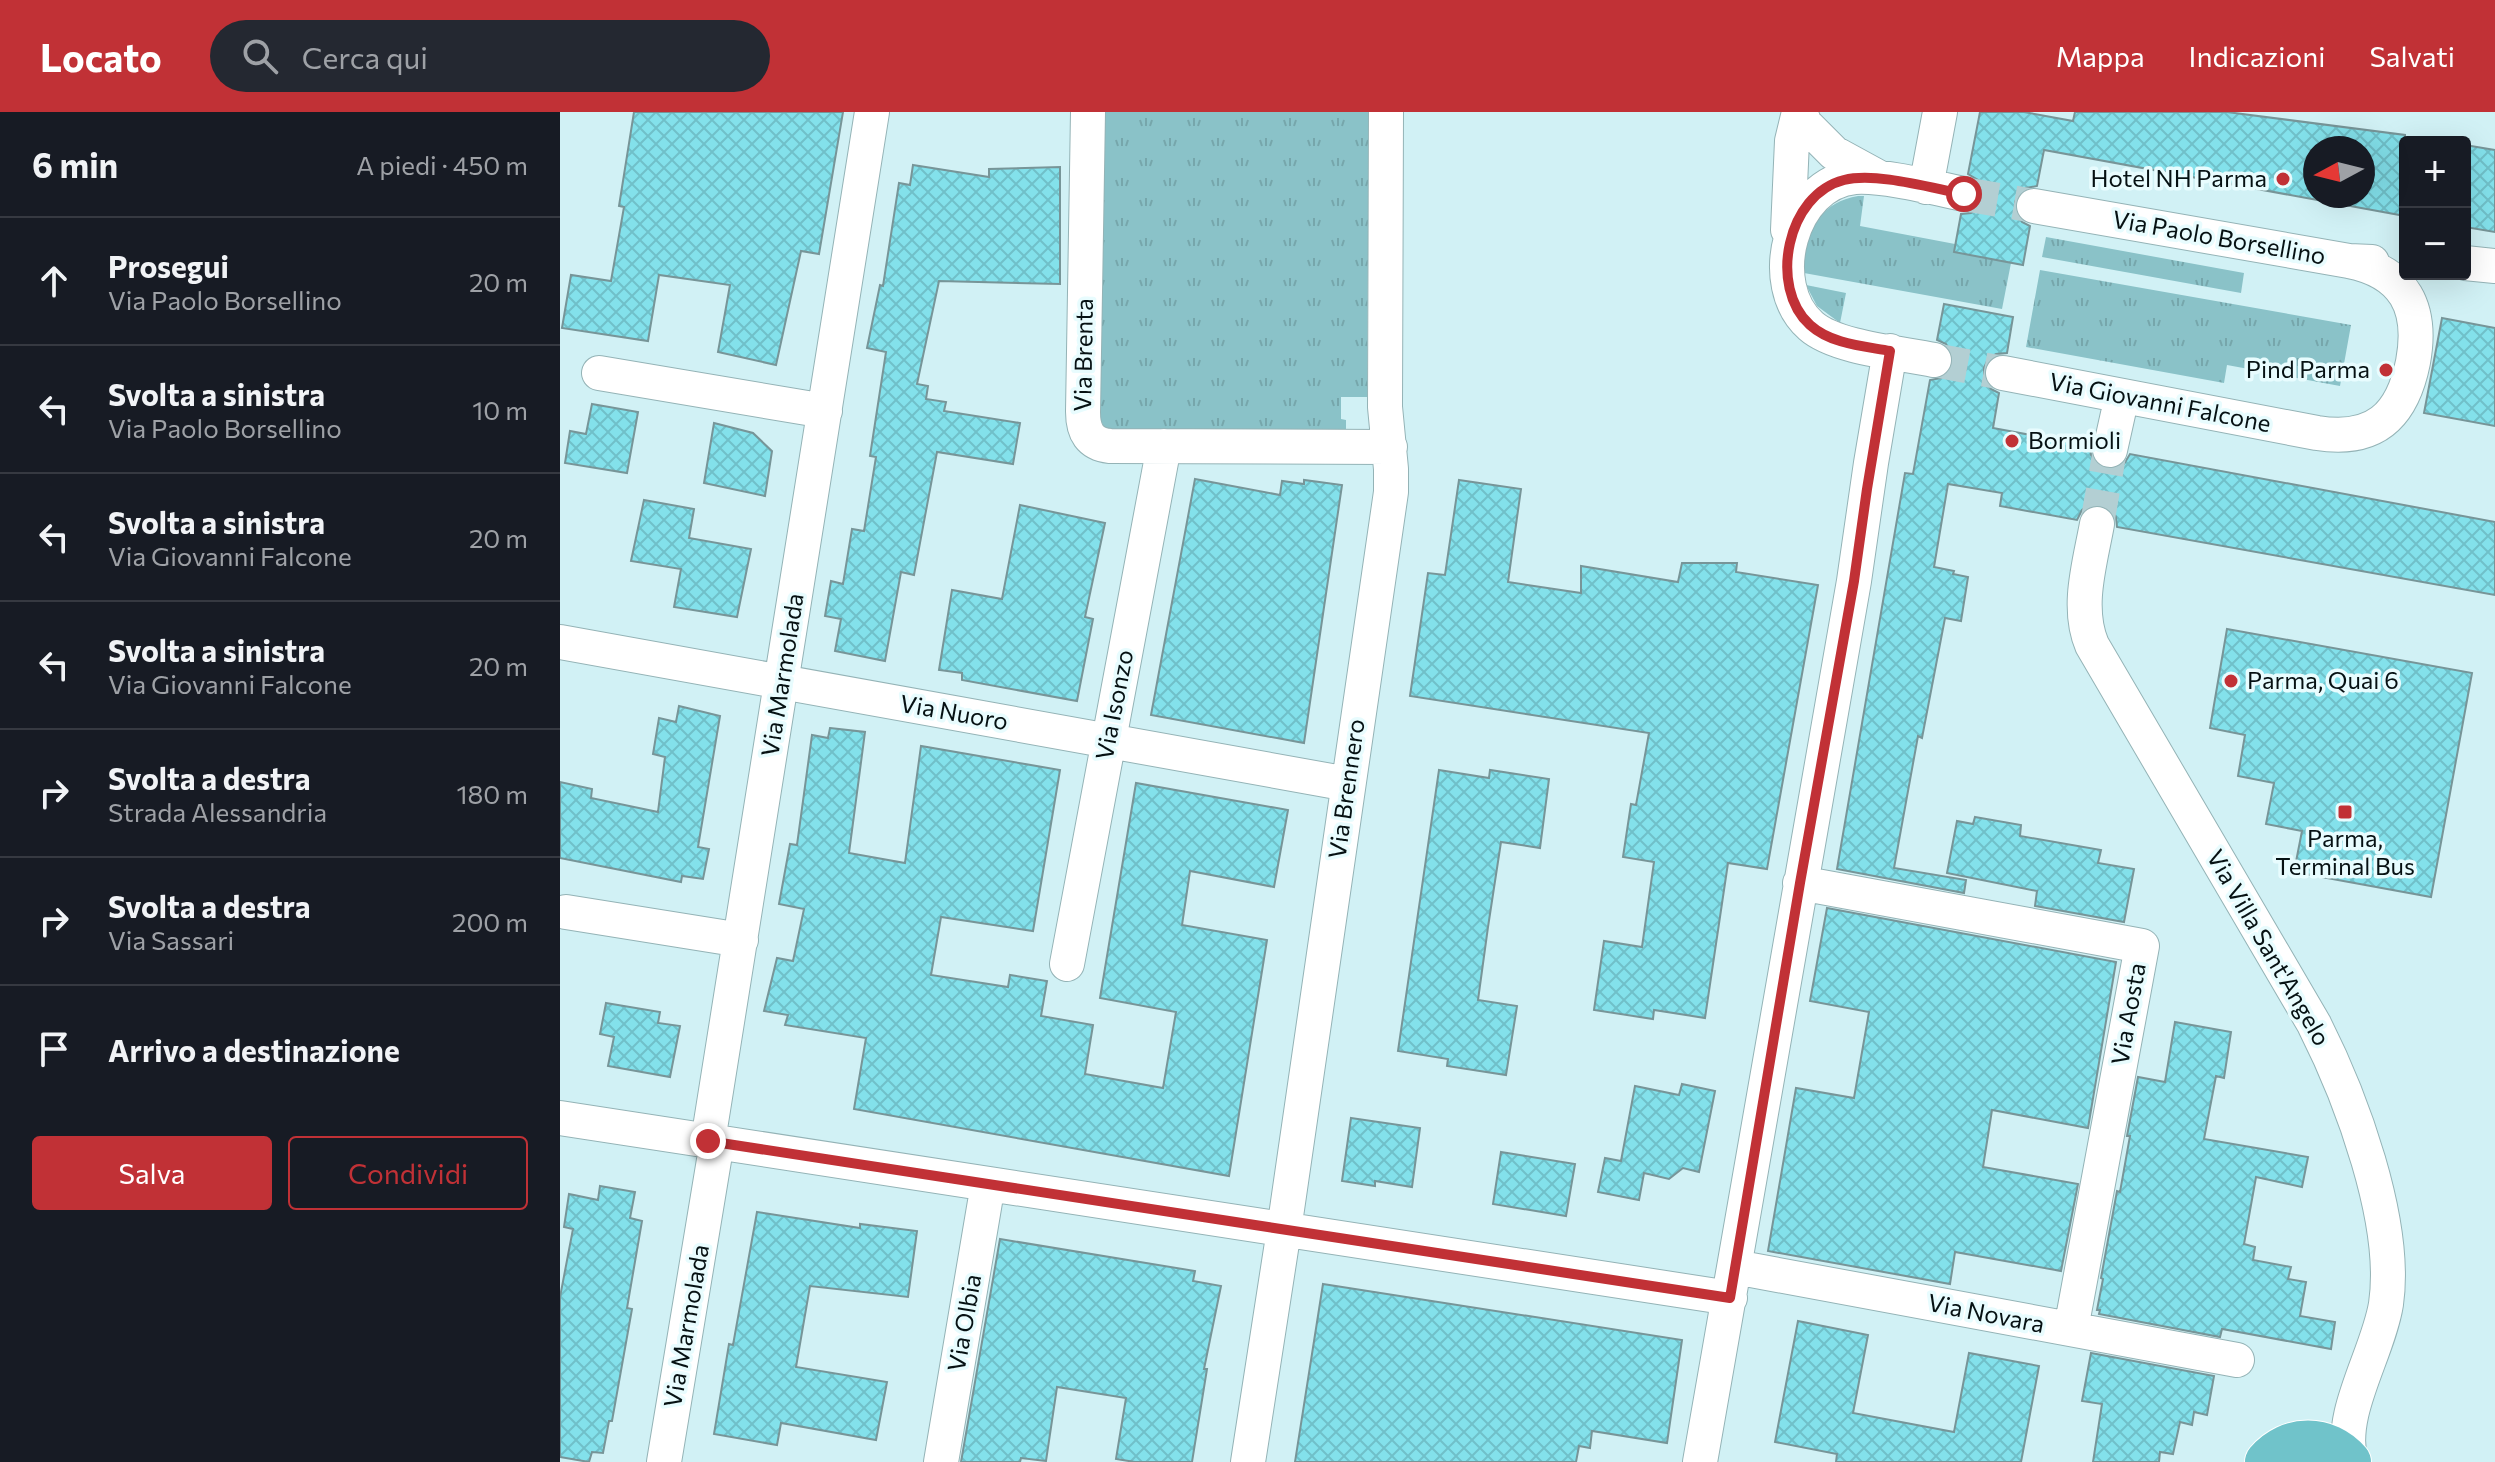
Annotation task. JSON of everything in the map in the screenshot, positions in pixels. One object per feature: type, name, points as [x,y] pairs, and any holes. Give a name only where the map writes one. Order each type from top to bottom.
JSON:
[{"type":"main road","points":[[2274,1455],[2292,1444],[2315,1442],[2337,1450],[2350,1462]]},
{"type":"street","name":"Via Marmolada","points":[[664,1462],[741,940],[872,112]]},
{"type":"street","name":"Via Brenta","points":[[1088,112],[1084,426],[1091,440],[1105,446],[1390,447]]},
{"type":"street","name":"Via Brennero","points":[[1248,1462],[1391,492],[1385,407],[1386,112]]},
{"type":"street","points":[[1800,112],[1805,124],[1834,153],[1874,175],[1890,180]]},
{"type":"street","points":[[1800,112],[1792,141],[1786,223],[1789,290],[1802,317],[1813,328],[1840,342],[1934,360]]},
{"type":"street","points":[[1926,187],[1940,112]]},
{"type":"street","points":[[1789,254],[1797,220],[1804,206],[1827,186],[1855,177],[1890,180],[1964,194]]},
{"type":"street","name":"Via Paolo Borsellino","points":[[2034,206],[2349,261],[2399,261]]},
{"type":"street","name":"Via Giovanni Falcone","points":[[2003,373],[2317,433],[2345,436],[2360,433],[2386,419],[2404,395],[2415,348],[2416,329],[2414,314],[2401,287],[2377,269],[2349,261]]},
{"type":"street","points":[[2471,264],[2495,266]]},
{"type":"street","points":[[1700,1462],[1854,581],[1890,351]]},
{"type":"street","points":[[599,373],[825,411]]},
{"type":"street","points":[[2110,450],[2122,396]]},
{"type":"street","name":"Via Isonzo","points":[[1067,964],[1164,446]]},
{"type":"street","name":"Via Villa Sant'Angelo","points":[[2097,524],[2084,608],[2085,628],[2092,645],[2314,1024],[2341,1081],[2364,1147],[2385,1235],[2387,1286],[2379,1338],[2356,1392],[2349,1439],[2350,1462]]},
{"type":"street","name":"Via Nuoro","points":[[560,642],[1348,784]]},
{"type":"street","name":"Via Aosta","points":[[1800,883],[2142,946],[2071,1329]]},
{"type":"street","points":[[566,912],[741,940]]},
{"type":"street","name":"Via Novara","points":[[560,1118],[1284,1230],[1733,1283],[2071,1329],[2237,1360]]},
{"type":"street","name":"Via Olbia","points":[[941,1462],[988,1184]]},
{"type":"street","name":"Via Villa Sant'Angelo","points":[[2274,1455],[2343,1406],[2356,1392]]},
{"type":"green space","points":[[1101,112],[1369,112],[1367,397],[1341,397],[1341,419],[1346,420],[1346,431],[1105,429],[1096,411]]},
{"type":"green space","points":[[1864,196],[1860,226],[1955,244],[1955,252],[2011,263],[2002,309],[1804,273],[1806,246],[1816,222],[1833,206]]},
{"type":"green space","points":[[2046,237],[2244,273],[2241,293],[2042,257]]},
{"type":"green space","points":[[2040,270],[2351,325],[2340,386],[2227,365],[2224,383],[2026,347]]},
{"type":"green space","points":[[1806,285],[1846,293],[1840,323],[1817,306]]},
{"type":"building","points":[[634,112],[843,112],[819,254],[801,251],[776,365],[718,352],[730,285],[659,275],[648,341],[562,328],[571,275],[611,281],[624,207],[619,206]]},
{"type":"building","points":[[1980,112],[2024,112],[2073,121],[2075,112],[2227,112],[2405,135],[2399,136],[2399,215],[2361,208],[2375,208],[2375,136],[2303,136],[2303,197],[2044,150],[2037,186],[2019,193],[2015,202],[2016,214],[2030,226],[2023,265],[1954,252],[1961,214],[1978,208],[1984,197],[1978,180],[1968,174]]},
{"type":"building","points":[[2471,146],[2495,150],[2495,232],[2471,228]]},
{"type":"building","points":[[913,165],[989,177],[989,169],[1060,167],[1060,284],[939,281],[917,384],[928,386],[926,399],[946,402],[944,411],[1020,423],[1013,464],[937,452],[914,575],[901,572],[885,661],[835,651],[841,619],[825,616],[831,581],[843,584],[852,529],[864,531],[876,457],[870,456],[886,352],[867,348],[880,285],[883,286],[899,183],[910,185]]},
{"type":"building","points":[[1944,304],[2013,317],[2007,353],[1988,359],[1984,368],[1984,380],[1999,393],[1993,428],[2090,446],[2096,464],[2106,470],[2124,464],[2130,454],[2495,522],[2495,595],[2117,527],[2111,509],[2100,504],[2082,510],[2077,520],[2000,506],[2002,493],[1948,484],[1934,567],[1968,577],[1961,621],[1945,618],[1922,738],[1918,736],[1894,868],[1966,880],[1964,893],[1837,869],[1905,473],[1913,474],[1930,380],[1949,373],[1953,364],[1952,353],[1946,344],[1937,340]]},
{"type":"building","points":[[2442,318],[2495,328],[2495,426],[2424,413]]},
{"type":"building","points":[[592,404],[638,412],[627,473],[565,463],[570,431],[586,434]]},
{"type":"building","points":[[714,423],[753,433],[772,451],[765,496],[704,483]]},
{"type":"building","points":[[1195,479],[1280,495],[1282,481],[1304,484],[1304,480],[1342,485],[1304,743],[1151,715]]},
{"type":"building","points":[[1459,480],[1521,489],[1508,582],[1581,593],[1581,566],[1678,582],[1682,563],[1737,563],[1736,572],[1818,585],[1767,869],[1728,863],[1705,1018],[1654,1010],[1653,1019],[1594,1010],[1604,941],[1642,947],[1654,862],[1623,857],[1631,804],[1636,805],[1649,733],[1410,696],[1428,573],[1445,575]]},
{"type":"building","points":[[644,500],[694,509],[689,538],[751,549],[737,617],[674,607],[681,569],[631,561]]},
{"type":"building","points":[[1020,505],[1105,523],[1085,617],[1093,619],[1077,701],[962,680],[962,673],[939,670],[952,590],[1002,599]]},
{"type":"building","points":[[2227,629],[2472,673],[2431,897],[2294,872],[2302,831],[2266,824],[2274,783],[2238,776],[2245,735],[2210,728]]},
{"type":"building","points":[[679,706],[720,716],[698,847],[709,849],[703,879],[682,876],[681,882],[560,858],[560,782],[592,789],[591,798],[658,812],[665,757],[653,754],[659,718],[676,722]]},
{"type":"building","points":[[830,728],[865,732],[849,853],[905,863],[921,746],[1060,770],[1033,931],[941,917],[931,975],[1008,987],[1010,975],[1047,981],[1041,1016],[1093,1025],[1085,1074],[1163,1088],[1176,1012],[1100,998],[1136,783],[1288,810],[1274,887],[1190,871],[1182,925],[1267,940],[1229,1176],[854,1109],[866,1038],[785,1025],[788,1015],[764,1011],[777,958],[793,961],[804,909],[779,904],[790,844],[797,845],[812,735],[828,738]]},
{"type":"building","points":[[1439,770],[1489,778],[1490,770],[1549,779],[1540,848],[1501,842],[1488,927],[1478,1000],[1517,1006],[1506,1075],[1447,1066],[1448,1059],[1398,1051]]},
{"type":"building","points":[[1975,817],[2021,825],[2020,836],[2101,850],[2098,863],[2134,869],[2124,922],[2035,906],[2037,891],[1947,873],[1957,821],[1973,824]]},
{"type":"building","points":[[1827,908],[2116,962],[2088,1128],[1992,1110],[1983,1167],[2078,1184],[2061,1271],[1955,1252],[1950,1284],[1768,1251],[1796,1088],[1854,1098],[1869,1012],[1810,1001]]},
{"type":"building","points":[[606,1003],[660,1012],[658,1023],[680,1026],[670,1077],[608,1066],[614,1037],[600,1034]]},
{"type":"building","points":[[2175,1022],[2231,1032],[2224,1078],[2216,1076],[2204,1139],[2308,1157],[2302,1187],[2256,1177],[2244,1244],[2255,1247],[2253,1260],[2291,1267],[2288,1279],[2306,1282],[2300,1316],[2335,1322],[2331,1349],[2222,1329],[2220,1337],[2099,1314],[2100,1310],[2097,1310],[2138,1077],[2165,1082]]},
{"type":"building","points":[[1682,1084],[1715,1091],[1699,1172],[1683,1168],[1669,1179],[1644,1173],[1639,1200],[1598,1192],[1605,1158],[1621,1161],[1635,1086],[1679,1095]]},
{"type":"building","points":[[1351,1118],[1420,1128],[1412,1187],[1375,1181],[1375,1186],[1342,1181]]},
{"type":"building","points":[[1501,1152],[1575,1164],[1566,1216],[1493,1204]]},
{"type":"building","points":[[600,1186],[635,1192],[630,1218],[642,1221],[627,1308],[632,1309],[612,1421],[609,1421],[603,1453],[592,1452],[589,1462],[560,1457],[560,1297],[573,1229],[564,1227],[569,1194],[598,1200]]},
{"type":"building","points":[[757,1212],[860,1228],[860,1224],[917,1231],[908,1297],[810,1286],[796,1367],[887,1382],[876,1440],[781,1423],[777,1445],[714,1434]]},
{"type":"building","points":[[1000,1239],[1195,1271],[1193,1281],[1221,1286],[1204,1369],[1207,1369],[1192,1462],[1116,1459],[1126,1398],[1057,1387],[1046,1461],[1021,1458],[1020,1462],[961,1462]]},
{"type":"building","points":[[1323,1284],[1682,1340],[1667,1443],[1592,1431],[1590,1448],[1579,1446],[1576,1462],[1295,1462]]},
{"type":"building","points":[[1798,1321],[1868,1335],[1853,1413],[1954,1432],[1969,1353],[2039,1366],[2021,1462],[1836,1462],[1837,1454],[1775,1442]]},
{"type":"building","points":[[2091,1353],[2214,1376],[2207,1415],[2194,1412],[2192,1425],[2180,1422],[2173,1454],[2160,1452],[2159,1462],[2093,1462],[2102,1404],[2082,1401]]},
{"type":"tunnel","points":[[1964,194],[2034,206]]},
{"type":"tunnel","points":[[1934,360],[2003,373]]},
{"type":"tunnel","points":[[2097,524],[2110,450]]},
{"type":"place","name":"Hotel NH Parma","points":[[2283,179]]},
{"type":"place","name":"Pind Parma","points":[[2386,370]]},
{"type":"place","name":"Bormioli","points":[[2012,441]]},
{"type":"place","name":"Parma, Quai 6","points":[[2231,681]]},
{"type":"place","name":"Parma, Terminal Bus","points":[[2345,812]]},
{"type":"route","points":[[708,1141],[1730,1298],[1854,581],[1890,351],[1840,342],[1813,328],[1802,317],[1789,290],[1787,275],[1793,234],[1804,206],[1827,186],[1841,180],[1871,177],[1964,194]]}]
